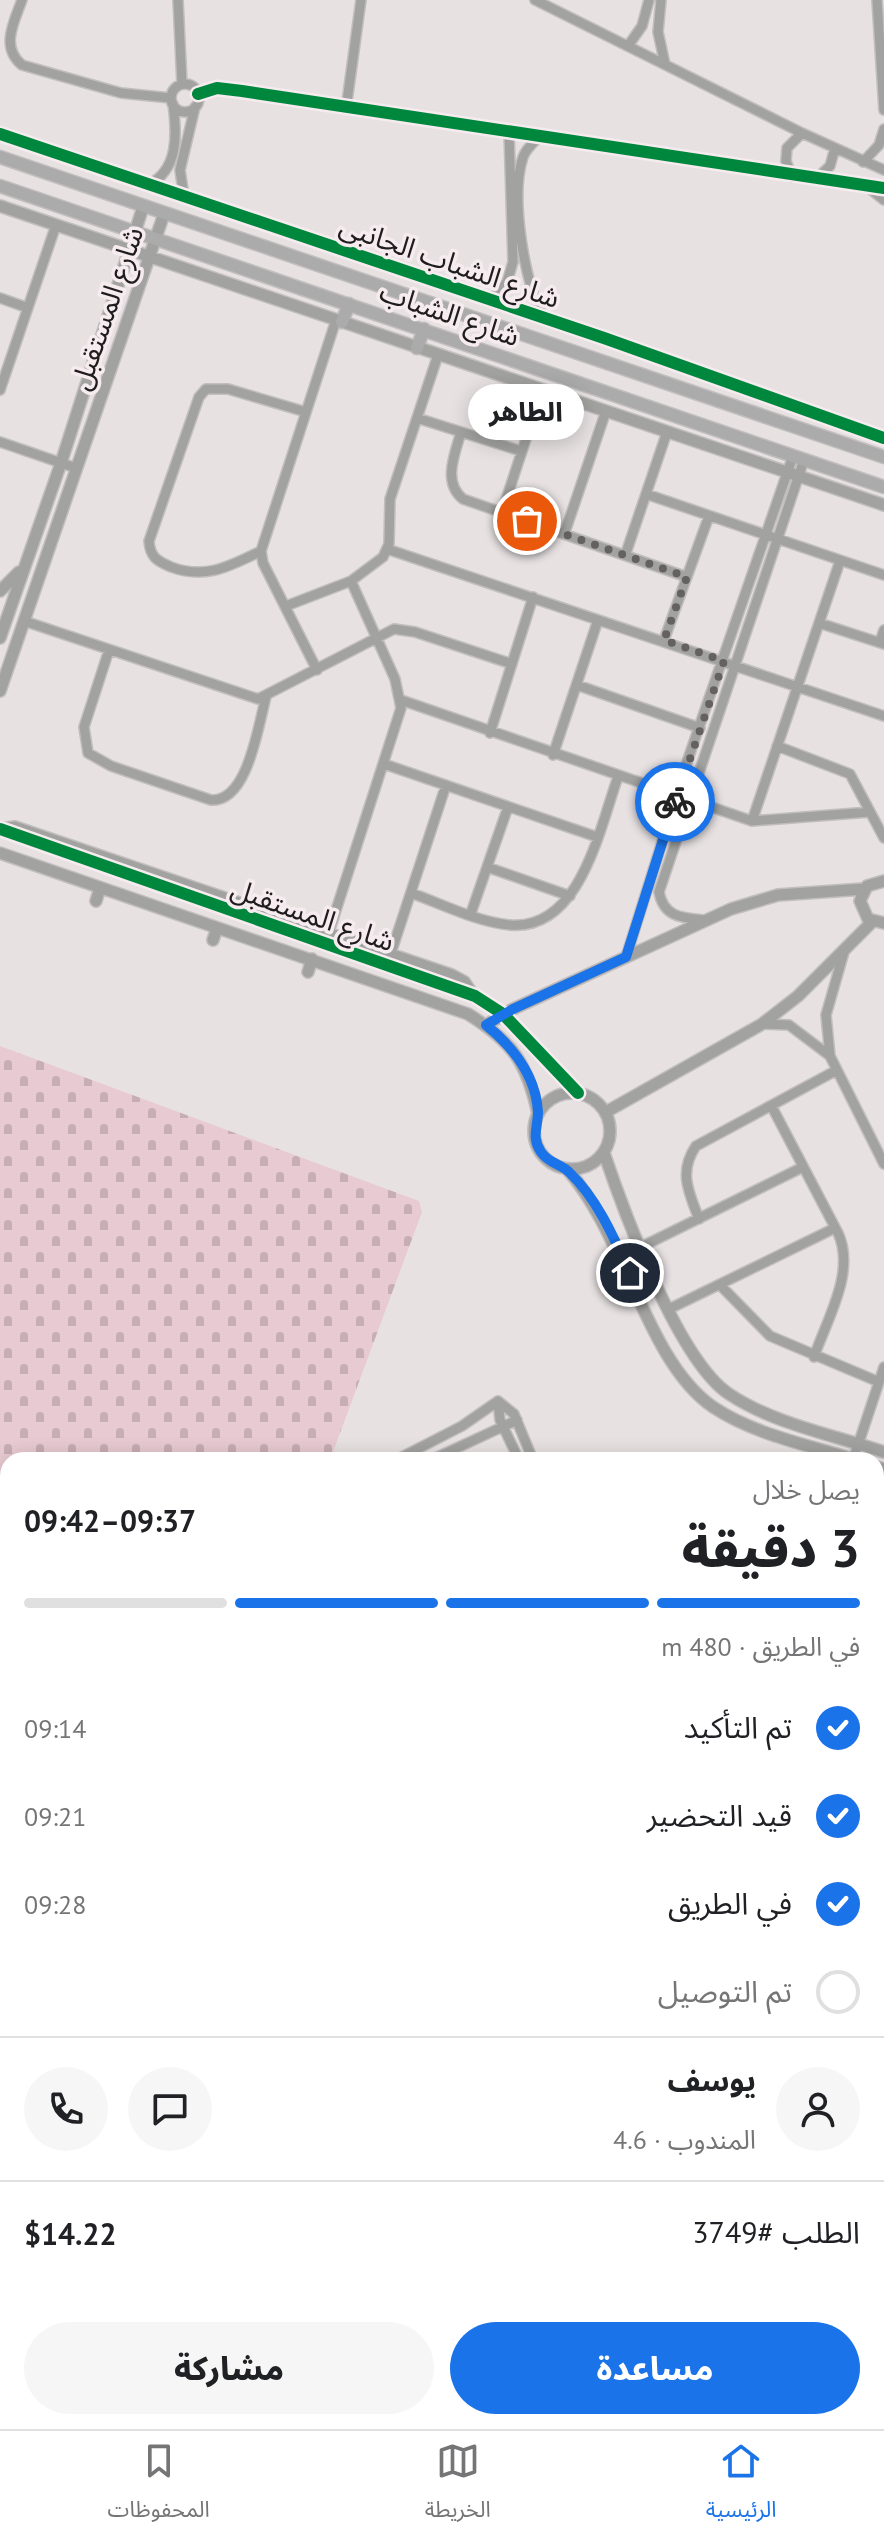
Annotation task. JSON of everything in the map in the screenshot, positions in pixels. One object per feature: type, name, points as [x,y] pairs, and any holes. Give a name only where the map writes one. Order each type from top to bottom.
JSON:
[{"type":"main road","name":"شارع الشباب","points":[[0,157],[884,457]]},
{"type":"main road","name":"شارع الشباب","points":[[0,186],[884,487]]},
{"type":"main road","points":[[339,321],[349,304]]},
{"type":"main road","points":[[417,348],[424,329]]},
{"type":"street","points":[[22,0],[9,43],[15,59],[22,65],[121,93],[172,101],[181,111],[195,107]]},
{"type":"street","points":[[178,0],[182,84]]},
{"type":"street","points":[[346,109],[361,0]]},
{"type":"street","points":[[535,0],[802,133],[884,170]]},
{"type":"street","points":[[628,46],[642,26],[649,0]]},
{"type":"street","points":[[661,0],[658,32],[665,64]]},
{"type":"street","points":[[878,0],[884,110]]},
{"type":"street","points":[[642,26],[647,32],[658,32]]},
{"type":"street","points":[[148,185],[169,165],[175,136],[172,101],[175,89],[182,84],[192,86],[198,94],[180,170],[184,196]]},
{"type":"street","points":[[198,94],[226,89],[792,177],[884,188]]},
{"type":"street","points":[[863,162],[879,145],[884,129]]},
{"type":"street","points":[[490,300],[507,282],[513,262],[509,132]]},
{"type":"street","points":[[792,177],[786,161],[787,148],[802,133]]},
{"type":"street","name":"شارع الشباب الجانبى","points":[[0,134],[544,318],[884,438]]},
{"type":"street","points":[[539,137],[523,158],[520,191],[525,261],[531,292],[544,318]]},
{"type":"street","points":[[815,180],[830,166],[835,148]]},
{"type":"street","points":[[512,156],[517,154],[523,158]]},
{"type":"street","points":[[169,165],[180,170]]},
{"type":"street","points":[[866,187],[884,200]]},
{"type":"street","points":[[0,206],[884,505]]},
{"type":"street","name":"شارع المستقبل","points":[[0,638],[61,463],[143,207]]},
{"type":"street","name":"شارع المستقبل","points":[[0,691],[164,214]]},
{"type":"street","points":[[0,390],[56,225]]},
{"type":"street","points":[[513,262],[522,265],[525,261]]},
{"type":"street","points":[[0,298],[28,308]]},
{"type":"street","points":[[317,670],[263,563],[261,551],[339,321]]},
{"type":"street","points":[[0,352],[12,356]]},
{"type":"street","points":[[286,606],[351,581],[372,568],[387,549],[388,507],[438,355]]},
{"type":"street","points":[[261,551],[230,566],[197,575],[159,562],[151,554],[149,541],[202,392],[211,388],[228,389],[306,412]]},
{"type":"street","points":[[502,512],[542,390]]},
{"type":"street","points":[[565,532],[606,411]]},
{"type":"street","points":[[417,418],[521,451]]},
{"type":"street","points":[[461,432],[452,463],[453,490],[463,499],[626,553],[687,577]]},
{"type":"street","points":[[626,553],[667,432]]},
{"type":"street","points":[[0,442],[76,468]]},
{"type":"street","points":[[705,920],[674,916],[660,897],[689,801],[737,666],[798,458]]},
{"type":"street","points":[[646,494],[884,575]]},
{"type":"street","points":[[664,640],[709,516]]},
{"type":"street","points":[[626,957],[700,728],[772,539]]},
{"type":"street","points":[[387,549],[884,716]]},
{"type":"street","points":[[752,821],[840,561]]},
{"type":"street","points":[[0,591],[22,569]]},
{"type":"street","points":[[329,932],[384,764],[401,700],[351,581]]},
{"type":"street","points":[[490,733],[533,597]]},
{"type":"street","points":[[553,755],[598,620]]},
{"type":"street","points":[[24,621],[244,696],[266,697],[394,629],[512,664]]},
{"type":"street","points":[[819,623],[882,643],[884,630]]},
{"type":"street","points":[[0,638],[16,643]]},
{"type":"street","points":[[109,650],[84,727],[88,753],[111,766],[211,800],[228,797],[238,787],[249,760],[266,697]]},
{"type":"street","points":[[577,685],[700,728]]},
{"type":"street","points":[[401,700],[553,755],[752,821],[870,812]]},
{"type":"street","points":[[777,746],[850,774],[884,838]]},
{"type":"street","points":[[384,764],[597,837]]},
{"type":"street","points":[[411,893],[518,925],[558,909],[570,896],[597,837],[618,777]]},
{"type":"street","points":[[391,953],[446,785]]},
{"type":"street","points":[[471,913],[508,807]]},
{"type":"street","points":[[0,828],[15,826],[452,974],[465,981],[475,996]]},
{"type":"street","name":"شارع المستقبل","points":[[0,828],[475,996],[503,1014],[578,1093]]},
{"type":"street","name":"شارع المستقبل","points":[[0,853],[257,941],[310,966],[459,1010],[486,1025],[504,1040],[527,1072],[538,1114]]},
{"type":"street","points":[[487,867],[570,896]]},
{"type":"street","points":[[486,1025],[503,1014],[705,920],[772,896],[864,889],[884,881]]},
{"type":"street","points":[[96,901],[100,888]]},
{"type":"street","points":[[606,1112],[762,1024],[798,996],[878,922],[860,906],[864,889]]},
{"type":"street","points":[[257,941],[263,922]]},
{"type":"street","points":[[213,940],[217,928]]},
{"type":"street","points":[[844,951],[826,1015],[830,1056],[881,1150],[884,1164]]},
{"type":"street","points":[[762,1024],[789,1025],[830,1056]]},
{"type":"street","points":[[699,1219],[686,1185],[688,1158],[701,1141],[772,1107],[837,1070]]},
{"type":"street","points":[[578,1093],[594,1100],[606,1112],[611,1137],[604,1153],[587,1167],[567,1169],[551,1163],[539,1150],[534,1135],[538,1114],[557,1096],[578,1093]]},
{"type":"street","points":[[772,1107],[843,1246],[845,1263],[814,1357]]},
{"type":"street","points":[[604,1153],[619,1201],[696,1360],[730,1395],[758,1411],[884,1452]]},
{"type":"street","points":[[641,1247],[803,1167]]},
{"type":"street","points":[[567,1169],[603,1217],[669,1356],[699,1395],[751,1426],[830,1452]]},
{"type":"street","points":[[669,1309],[835,1228]]},
{"type":"street","points":[[720,1285],[770,1336],[879,1382]]},
{"type":"street","points":[[856,1452],[884,1367]]},
{"type":"street","points":[[498,1401],[511,1409],[530,1452]]},
{"type":"street","points":[[498,1401],[503,1425],[515,1452]]},
{"type":"street","points":[[412,1452],[462,1426],[498,1401]]},
{"type":"street","points":[[447,1452],[517,1420]]},
{"type":"green space","points":[[0,1046],[419,1201],[422,1212],[333,1452],[0,1452]]},
{"type":"cycle path","points":[[198,94],[217,88],[242,91],[884,188]]},
{"type":"cycle path","points":[[0,134],[604,338],[884,438]]},
{"type":"cycle path","points":[[0,829],[475,996],[503,1014],[578,1093]]},
{"type":"way so far","points":[[527,521],[626,553],[687,577],[664,640],[724,661],[675,802]]},
{"type":"place","name":"الطاهر","points":[[527,521]]},
{"type":"route","points":[[630,1273],[603,1217],[583,1188],[567,1169],[551,1163],[539,1150],[534,1135],[538,1114],[527,1072],[516,1053],[486,1025],[513,1009],[626,957],[675,802]]}]
